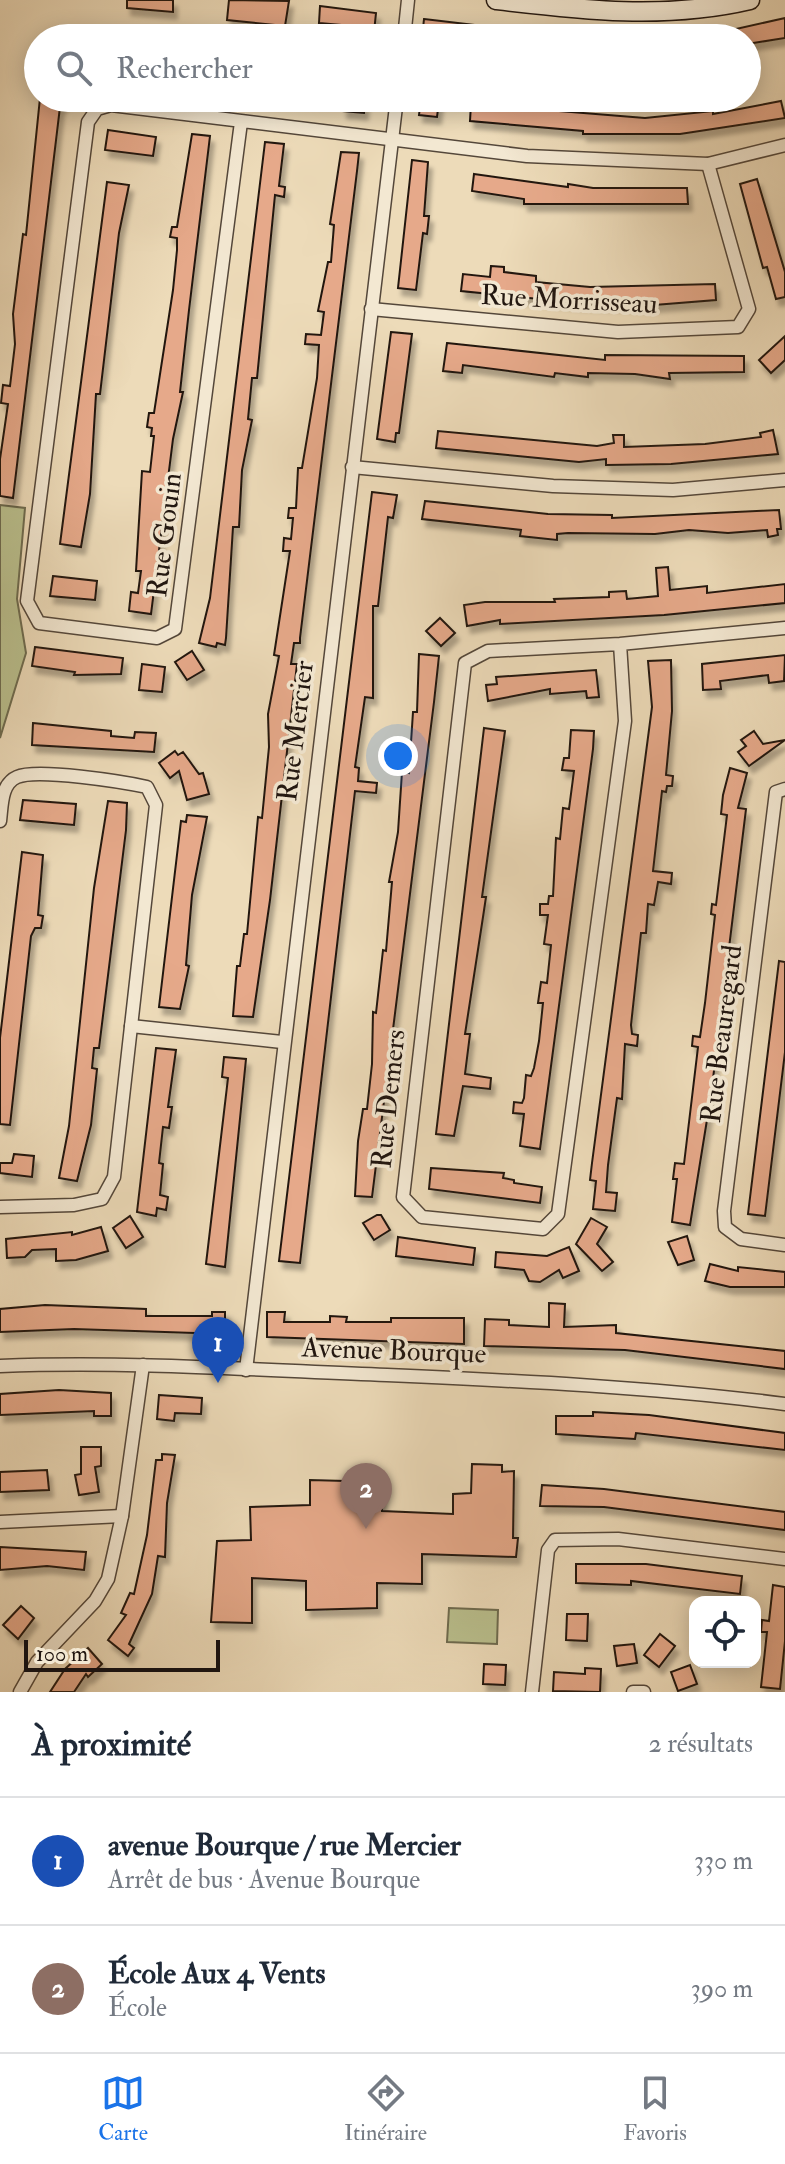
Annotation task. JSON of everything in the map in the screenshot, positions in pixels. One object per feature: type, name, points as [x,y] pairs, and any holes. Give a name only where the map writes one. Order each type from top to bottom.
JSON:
[{"type":"street","points":[[405,24],[408,0]]},
{"type":"street","points":[[496,0],[604,13],[670,12],[750,0]]},
{"type":"street","name":"Rue Gouin","points":[[95,112],[88,122],[27,601],[39,623],[157,638],[175,629],[241,122]]},
{"type":"street","name":"Rue Gouin","points":[[165,112],[527,156],[708,164],[785,145]]},
{"type":"street","name":"Rue Mercier","points":[[246,1370],[282,1042],[395,112]]},
{"type":"street","name":"Rue Morrisseau","points":[[371,309],[618,332],[738,327],[749,309],[708,164]]},
{"type":"street","points":[[352,467],[553,486],[673,490],[785,480]]},
{"type":"street","name":"Rue Demers","points":[[620,644],[625,721],[558,1214],[543,1229],[422,1217],[403,1197],[465,663],[488,651],[620,644],[785,628]]},
{"type":"street","points":[[0,821],[4,789],[16,777],[46,775],[147,787],[156,805],[114,1177],[102,1199],[74,1205],[0,1207]]},
{"type":"street","name":"Rue Beauregard","points":[[785,789],[776,792],[724,1211],[725,1227],[741,1239],[785,1245]]},
{"type":"street","points":[[131,1026],[282,1042]]},
{"type":"street","points":[[20,1692],[37,1662],[95,1601],[108,1579],[122,1516],[143,1365]]},
{"type":"street","name":"Avenue Bourque","points":[[0,1366],[143,1365],[615,1385],[785,1404]]},
{"type":"street","points":[[0,1522],[122,1516]]},
{"type":"street","points":[[532,1692],[548,1550],[555,1540],[618,1539],[785,1559]]},
{"type":"street","points":[[633,1692],[644,1692]]},
{"type":"green space","points":[[0,505],[25,508],[17,599],[26,653],[0,738]]},
{"type":"green space","points":[[449,1608],[498,1610],[497,1644],[447,1642]]},
{"type":"building","points":[[127,0],[173,0],[173,12],[127,8]]},
{"type":"building","points":[[229,0],[289,1],[285,24],[227,20]]},
{"type":"building","points":[[320,6],[376,13],[375,24],[319,23]]},
{"type":"building","points":[[785,18],[785,38],[761,42],[761,24],[758,24]]},
{"type":"building","points":[[424,19],[466,24],[423,24]]},
{"type":"building","points":[[781,101],[785,118],[680,134],[583,134],[583,131],[470,121],[471,112],[570,112],[645,118],[703,112],[761,112],[761,105]]},
{"type":"building","points":[[39,112],[59,112],[13,498],[0,496],[0,459],[8,404],[1,403],[3,385],[10,386],[15,344],[13,314],[23,234],[26,235]]},
{"type":"building","points":[[419,112],[438,112],[437,117],[419,115]]},
{"type":"building","points":[[108,130],[156,137],[153,156],[105,150]]},
{"type":"building","points":[[192,134],[210,136],[180,392],[183,392],[173,439],[151,614],[129,611],[131,592],[138,593],[141,571],[136,571],[142,471],[150,472],[154,436],[151,436],[152,428],[147,427],[149,413],[154,413],[173,290],[177,238],[170,237],[172,227],[177,227]]},
{"type":"building","points":[[265,142],[284,144],[279,186],[285,187],[284,197],[275,195],[257,378],[252,378],[248,419],[252,420],[242,470],[239,527],[233,527],[226,638],[225,645],[217,643],[216,647],[199,643],[210,598]]},
{"type":"building","points":[[341,152],[359,153],[300,643],[294,643],[291,664],[297,664],[270,900],[253,1017],[233,1016],[237,966],[240,966],[244,934],[247,934],[258,817],[262,818],[269,747],[268,714],[279,656],[274,655],[290,551],[283,551],[284,538],[291,539],[293,518],[288,518],[289,508],[296,508],[298,468],[302,468],[317,378],[319,345],[305,344],[306,334],[321,335],[324,312],[318,311],[328,262],[331,262],[334,225],[330,224]]},
{"type":"building","points":[[412,160],[428,162],[424,216],[429,216],[427,234],[423,233],[416,290],[398,288]]},
{"type":"building","points":[[474,174],[568,187],[568,184],[593,188],[687,188],[688,204],[524,204],[524,199],[472,191]]},
{"type":"building","points":[[757,179],[785,272],[785,297],[776,299],[767,267],[763,268],[740,184]]},
{"type":"building","points":[[107,182],[129,185],[119,233],[100,394],[96,394],[90,494],[81,547],[60,544]]},
{"type":"building","points":[[491,266],[504,267],[504,272],[536,276],[536,282],[590,287],[715,284],[716,300],[654,305],[579,303],[461,291],[463,274],[490,277]]},
{"type":"building","points":[[391,332],[412,334],[399,433],[396,433],[395,442],[377,439]]},
{"type":"building","points":[[785,336],[785,360],[771,373],[759,360]]},
{"type":"building","points":[[447,343],[605,360],[605,355],[744,356],[744,372],[669,373],[670,379],[635,374],[588,373],[588,377],[555,373],[554,377],[463,365],[462,373],[443,371]]},
{"type":"building","points":[[773,430],[778,454],[671,464],[606,465],[606,459],[579,462],[436,448],[438,431],[597,446],[614,443],[613,435],[624,435],[624,447],[705,444],[761,437],[760,433]]},
{"type":"building","points":[[372,492],[397,495],[393,518],[388,517],[378,606],[373,606],[373,698],[365,697],[355,767],[359,768],[358,781],[377,783],[376,793],[355,791],[300,1263],[279,1261]]},
{"type":"building","points":[[425,501],[548,514],[612,515],[612,518],[779,510],[781,529],[777,529],[778,535],[768,537],[767,530],[728,533],[689,530],[655,534],[568,533],[557,534],[557,540],[520,536],[521,530],[422,519]]},
{"type":"building","points":[[668,567],[670,590],[707,586],[707,593],[785,584],[785,603],[664,615],[500,624],[500,620],[467,626],[464,605],[555,602],[554,599],[609,597],[609,592],[626,591],[627,599],[658,596],[656,568]]},
{"type":"building","points":[[53,576],[97,581],[95,600],[50,596]]},
{"type":"building","points":[[440,618],[455,633],[441,646],[426,631]]},
{"type":"building","points":[[35,647],[123,658],[121,674],[74,675],[75,672],[32,666]]},
{"type":"building","points":[[192,651],[204,670],[187,680],[175,662]]},
{"type":"building","points":[[419,654],[439,656],[434,702],[372,1197],[355,1196],[358,1141],[363,1109],[367,1109],[372,1064],[373,1012],[376,1013],[383,950],[386,951],[392,882],[389,882],[398,832],[402,772],[409,773],[413,712],[417,712]]},
{"type":"building","points":[[785,655],[784,681],[769,683],[768,675],[720,681],[721,689],[703,690],[702,664]]},
{"type":"building","points":[[671,660],[672,711],[666,775],[673,776],[672,786],[667,786],[666,792],[662,791],[653,871],[672,873],[671,884],[658,882],[654,905],[648,904],[646,933],[641,933],[631,1025],[632,1034],[638,1035],[637,1046],[625,1044],[622,1099],[617,1098],[608,1165],[606,1192],[617,1193],[615,1211],[593,1209],[596,1181],[590,1180],[652,707],[648,661]]},
{"type":"building","points":[[142,664],[165,667],[162,692],[139,690]]},
{"type":"building","points":[[596,670],[599,697],[587,698],[586,691],[550,694],[550,689],[488,701],[486,685],[497,684],[496,677]]},
{"type":"building","points":[[33,723],[111,731],[111,736],[134,738],[135,732],[156,733],[154,752],[32,745]]},
{"type":"building","points":[[484,728],[505,731],[482,897],[486,897],[465,1034],[470,1034],[465,1074],[491,1078],[490,1089],[463,1086],[454,1136],[436,1134]]},
{"type":"building","points":[[571,730],[594,731],[593,749],[540,1149],[520,1146],[524,1114],[513,1113],[514,1102],[522,1103],[524,1098],[526,1075],[531,1076],[539,1041],[543,1003],[538,1003],[541,982],[547,983],[551,945],[544,944],[548,915],[540,915],[540,904],[548,904],[549,896],[553,896],[556,838],[560,839],[563,808],[569,809],[574,771],[562,770],[564,758],[569,758]]},
{"type":"building","points":[[754,731],[763,744],[785,740],[749,766],[738,752],[746,746],[741,740]]},
{"type":"building","points":[[175,751],[178,755],[183,752],[199,774],[203,773],[209,794],[187,800],[179,771],[170,778],[159,763]]},
{"type":"building","points":[[730,768],[747,773],[738,808],[746,809],[711,1095],[690,1225],[672,1222],[677,1179],[673,1179],[675,1163],[684,1164],[698,1047],[692,1046],[693,1036],[700,1037],[705,1003],[715,915],[711,914],[712,904],[716,905],[727,815],[721,814],[723,795]]},
{"type":"building","points":[[23,800],[76,804],[74,825],[20,820]]},
{"type":"building","points":[[108,801],[127,803],[126,830],[99,1048],[94,1048],[92,1068],[97,1069],[91,1125],[77,1181],[59,1178],[69,1126],[94,888]]},
{"type":"building","points":[[187,815],[207,817],[192,895],[186,965],[189,966],[180,1009],[159,1007],[181,821],[186,822]]},
{"type":"building","points":[[22,852],[43,855],[38,915],[43,916],[41,928],[35,928],[31,936],[10,1125],[0,1124],[0,1038]]},
{"type":"building","points":[[779,961],[785,962],[785,1052],[765,1216],[748,1214]]},
{"type":"building","points":[[156,1048],[176,1050],[168,1107],[172,1107],[169,1128],[163,1127],[159,1163],[163,1164],[160,1195],[168,1197],[166,1210],[157,1208],[156,1216],[137,1212]]},
{"type":"building","points":[[224,1057],[246,1059],[225,1267],[206,1264],[228,1078],[222,1077]]},
{"type":"building","points":[[14,1154],[34,1156],[32,1177],[0,1173],[0,1163],[12,1163]]},
{"type":"building","points":[[431,1168],[504,1173],[503,1178],[514,1180],[514,1183],[542,1187],[540,1203],[429,1189]]},
{"type":"building","points":[[381,1215],[390,1230],[374,1240],[363,1223]]},
{"type":"building","points":[[130,1216],[143,1237],[126,1248],[113,1228]]},
{"type":"building","points":[[591,1218],[607,1227],[597,1244],[613,1262],[602,1271],[576,1244]]},
{"type":"building","points":[[101,1227],[108,1251],[76,1260],[56,1261],[56,1249],[32,1250],[25,1257],[7,1258],[6,1239],[72,1232],[72,1235]]},
{"type":"building","points":[[687,1236],[694,1260],[678,1265],[668,1242]]},
{"type":"building","points":[[398,1237],[475,1248],[473,1265],[396,1256]]},
{"type":"building","points":[[569,1247],[579,1271],[563,1278],[559,1270],[540,1282],[529,1281],[524,1270],[495,1267],[496,1252],[547,1256]]},
{"type":"building","points":[[710,1264],[738,1271],[738,1267],[785,1272],[785,1287],[730,1287],[705,1281]]},
{"type":"building","points":[[549,1303],[565,1304],[564,1327],[616,1325],[616,1333],[785,1351],[785,1369],[625,1350],[484,1346],[485,1319],[509,1320],[509,1325],[549,1327]]},
{"type":"building","points":[[45,1305],[146,1309],[146,1316],[212,1316],[212,1312],[225,1312],[225,1334],[74,1329],[0,1332],[0,1309]]},
{"type":"building","points":[[267,1312],[285,1312],[284,1322],[330,1322],[330,1316],[347,1317],[346,1322],[391,1322],[391,1318],[464,1318],[464,1344],[267,1337]]},
{"type":"building","points":[[59,1390],[111,1393],[111,1416],[94,1416],[94,1411],[0,1415],[0,1394]]},
{"type":"building","points":[[159,1395],[202,1398],[201,1414],[175,1413],[174,1421],[157,1419]]},
{"type":"building","points":[[593,1412],[649,1415],[785,1433],[785,1450],[636,1433],[635,1439],[556,1434],[556,1416],[593,1416]]},
{"type":"building","points":[[81,1447],[101,1447],[101,1466],[95,1467],[99,1492],[79,1495],[75,1475],[81,1474]]},
{"type":"building","points":[[162,1454],[175,1455],[167,1503],[165,1557],[158,1556],[152,1594],[129,1644],[134,1648],[128,1656],[108,1640],[126,1615],[121,1613],[130,1593],[134,1594],[147,1535],[156,1460],[162,1460]]},
{"type":"building","points":[[472,1464],[502,1465],[502,1472],[514,1471],[513,1538],[518,1538],[516,1557],[422,1554],[422,1584],[377,1583],[377,1608],[306,1610],[306,1581],[252,1578],[252,1623],[211,1622],[217,1541],[251,1540],[250,1507],[310,1505],[310,1480],[382,1482],[382,1511],[453,1514],[453,1494],[471,1493]]},
{"type":"building","points":[[47,1470],[49,1490],[0,1492],[0,1472]]},
{"type":"building","points":[[542,1485],[604,1489],[785,1512],[785,1530],[604,1507],[540,1506]]},
{"type":"building","points":[[0,1547],[86,1552],[84,1570],[47,1566],[0,1570]]},
{"type":"building","points":[[576,1564],[646,1564],[742,1576],[740,1594],[631,1581],[631,1585],[576,1583]]},
{"type":"building","points":[[773,1585],[785,1587],[785,1641],[780,1689],[761,1687],[767,1632],[761,1632],[762,1620],[769,1621]]},
{"type":"building","points":[[21,1606],[34,1618],[18,1639],[3,1625]]},
{"type":"building","points":[[567,1614],[588,1614],[587,1641],[566,1640]]},
{"type":"building","points":[[660,1634],[675,1646],[659,1667],[644,1655]]},
{"type":"building","points":[[634,1644],[637,1663],[617,1666],[614,1646]]},
{"type":"building","points":[[88,1648],[102,1664],[88,1677],[86,1674],[74,1692],[50,1692],[65,1669]]},
{"type":"building","points":[[484,1664],[506,1665],[505,1685],[483,1684]]},
{"type":"building","points":[[689,1665],[697,1684],[678,1691],[671,1672]]},
{"type":"building","points":[[585,1668],[601,1669],[600,1692],[553,1691],[554,1672],[585,1674]]},
{"type":"place","name":"avenue Bourque / rue Mercier","points":[[218,1383]]},
{"type":"place","name":"École Aux 4 Vents","points":[[366,1529]]}]
